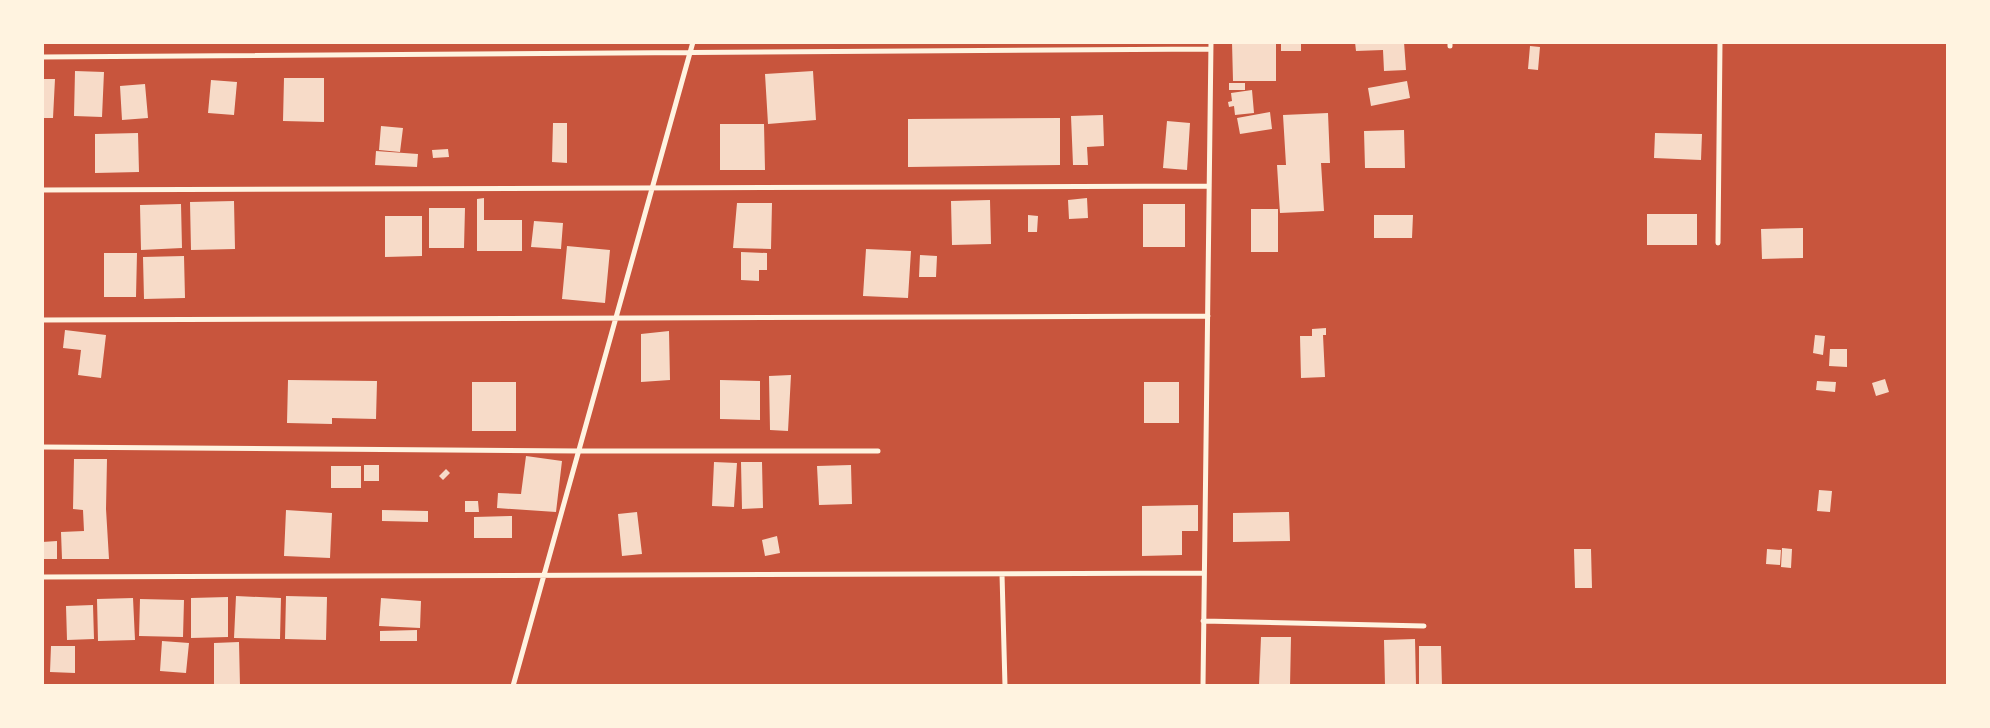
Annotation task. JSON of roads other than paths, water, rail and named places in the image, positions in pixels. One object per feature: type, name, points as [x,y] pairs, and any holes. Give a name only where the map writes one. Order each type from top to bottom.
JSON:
[{"type":"street","points":[[513,686],[693,42]]},
{"type":"street","points":[[1203,686],[1211,42]]},
{"type":"street","points":[[1718,243],[1720,42]]},
{"type":"street","points":[[42,58],[1211,49]]},
{"type":"street","points":[[42,190],[1209,186]]},
{"type":"street","points":[[42,320],[1208,316]]},
{"type":"street","points":[[42,447],[878,451]]},
{"type":"street","points":[[42,577],[1204,573]]},
{"type":"street","points":[[1002,574],[1005,686]]},
{"type":"street","points":[[1204,621],[1424,626]]}]
